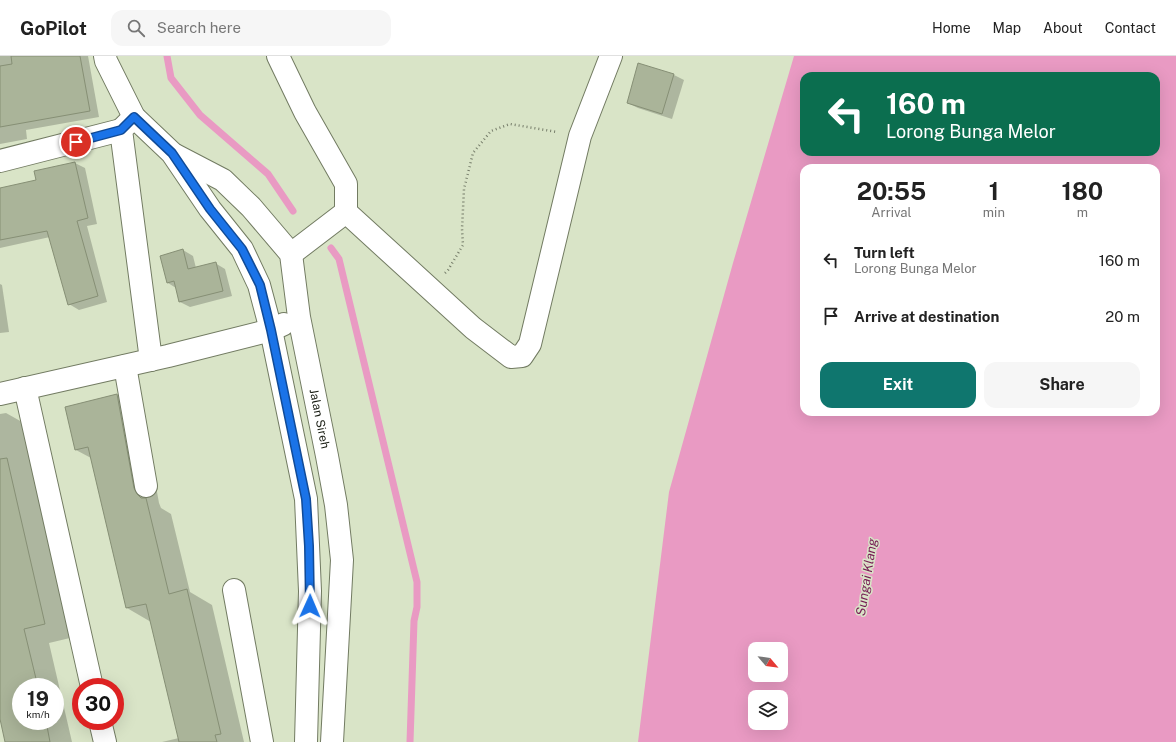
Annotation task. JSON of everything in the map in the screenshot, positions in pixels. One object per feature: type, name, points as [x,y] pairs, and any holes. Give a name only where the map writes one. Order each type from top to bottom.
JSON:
[{"type":"street","points":[[105,56],[128,124],[151,360]]},
{"type":"street","points":[[278,56],[305,112],[346,184],[346,212],[473,328],[511,357],[522,356],[530,344],[580,136],[611,56]]},
{"type":"street","points":[[0,161],[128,124],[172,153],[223,180],[251,207],[291,254],[346,212]]},
{"type":"street","points":[[172,153],[210,209],[242,249],[260,285],[271,330],[306,499],[310,592],[306,742]]},
{"type":"street","name":"Jalan Sireh","points":[[291,254],[299,317],[336,505],[342,560],[332,742]]},
{"type":"street","points":[[0,394],[151,360],[271,330],[299,317]]},
{"type":"street","points":[[125,366],[146,486]]},
{"type":"street","points":[[26,388],[90,678]]},
{"type":"street","points":[[234,590],[262,742]]},
{"type":"street","points":[[102,730],[105,742]]},
{"type":"path","points":[[428,288],[448,270],[463,245],[462,229],[464,189],[473,153],[491,132],[510,124],[580,136]]},
{"type":"water","name":"Sungai Klang","points":[[794,56],[1176,56],[1176,742],[638,742],[669,492],[733,263]]},
{"type":"building","points":[[11,56],[80,56],[90,111],[0,127],[0,66],[12,64]]},
{"type":"building","points":[[638,63],[674,74],[662,114],[627,103]]},
{"type":"building","points":[[75,162],[88,218],[77,221],[98,296],[68,305],[47,231],[0,240],[0,188],[36,180],[34,171]]},
{"type":"building","points":[[183,249],[188,269],[216,262],[223,291],[179,302],[174,281],[167,283],[160,256]]},
{"type":"building","points":[[117,394],[134,488],[141,498],[146,498],[169,594],[187,589],[221,734],[215,735],[217,742],[179,742],[146,604],[126,608],[88,447],[75,450],[65,407]]},
{"type":"building","points":[[7,458],[45,624],[24,629],[36,678],[12,678],[12,730],[48,730],[50,742],[5,742],[0,719],[0,459]]},
{"type":"waterway","points":[[167,56],[171,78],[200,115],[268,174],[293,211]]},
{"type":"waterway","points":[[331,248],[339,259],[417,582],[417,607],[414,621],[410,742]]},
{"type":"route","points":[[76,142],[121,130],[134,117],[172,153],[210,209],[242,249],[260,285],[271,330],[306,499],[309,546],[310,606]]}]
